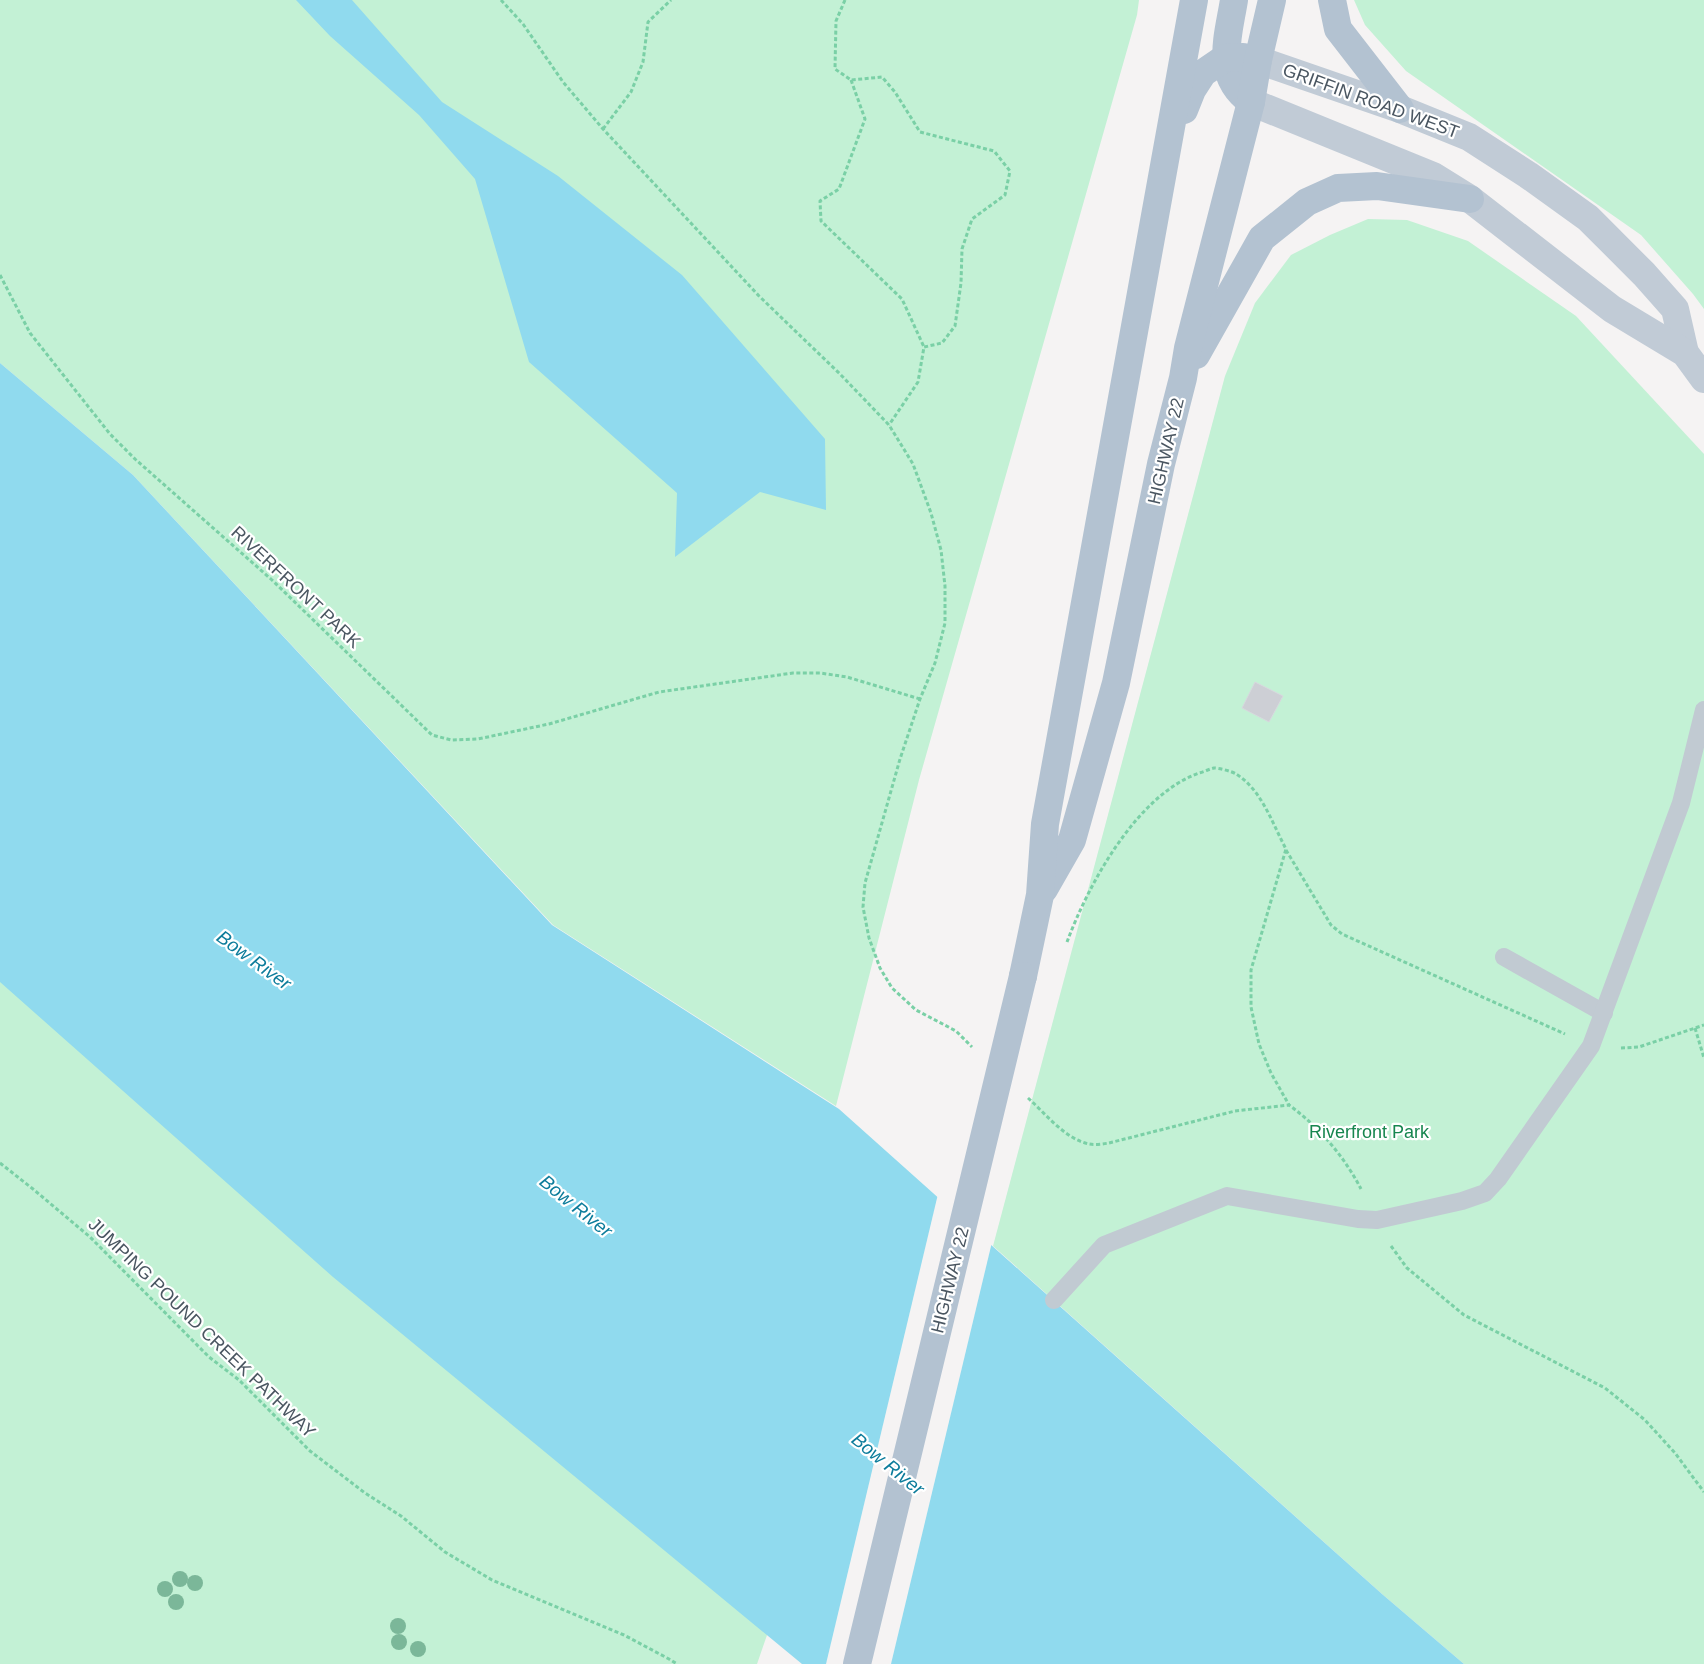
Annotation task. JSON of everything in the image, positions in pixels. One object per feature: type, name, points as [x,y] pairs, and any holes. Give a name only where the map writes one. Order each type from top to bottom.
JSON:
[{"type":"main road","name":"HIGHWAY 22","points":[[857,1664],[1023,976],[1040,895],[1045,824],[1194,0]]},
{"type":"main road","points":[[1234,0],[1226,58],[1235,87],[1251,102]]},
{"type":"main road","name":"HIGHWAY 22","points":[[1040,895],[1072,840],[1116,683],[1161,464],[1183,378],[1188,348],[1251,102],[1258,60],[1272,0]]},
{"type":"main road","points":[[1332,0],[1338,29],[1400,108]]},
{"type":"main road","points":[[1168,147],[1192,90],[1203,73],[1226,58],[1243,57],[1258,60]]},
{"type":"main road","name":"GRIFFIN ROAD WEST","points":[[1258,60],[1400,108],[1469,137],[1528,175],[1588,218],[1644,274],[1675,309],[1685,353]]},
{"type":"main road","name":"GRIFFIN ROAD WEST","points":[[1251,102],[1432,176],[1470,199],[1612,310],[1685,353],[1704,379]]},
{"type":"main road","points":[[1183,378],[1262,238],[1307,202],[1338,188],[1377,186],[1470,199]]},
{"type":"lane","points":[[1054,1300],[1104,1245],[1227,1196],[1358,1219],[1377,1220],[1462,1201],[1485,1193],[1498,1179],[1591,1046],[1681,803],[1704,710]]},
{"type":"lane","points":[[1504,957],[1604,1013]]},
{"type":"path","points":[[603,129],[630,92],[643,62],[648,22],[672,0]]},
{"type":"path","points":[[845,0],[836,21],[835,69],[850,80],[865,118],[839,189],[820,201],[821,221],[902,300],[924,347],[918,382],[889,425]]},
{"type":"path","points":[[850,80],[882,77],[895,92],[920,132],[994,151],[1010,171],[1006,195],[972,219],[962,249],[961,283],[955,326],[942,342],[924,347]]},
{"type":"path","name":"RIVERFRONT PARK","points":[[0,275],[30,333],[110,434],[135,459],[272,580],[432,735],[450,740],[478,739],[549,724],[659,692],[793,673],[820,673],[847,677],[920,699]]},
{"type":"path","points":[[1066,945],[1096,878],[1115,847],[1146,810],[1177,783],[1214,768],[1235,773],[1256,791],[1286,849],[1331,925],[1342,934],[1591,1046],[1614,1048],[1639,1047],[1704,1024]]},
{"type":"path","points":[[1286,849],[1251,970],[1251,1007],[1259,1044],[1271,1073],[1289,1105]]},
{"type":"path","points":[[1695,1028],[1704,1058]]},
{"type":"path","name":"JUMPING POUND CREEK PATHWAY","points":[[0,1163],[90,1237],[209,1357],[246,1386],[310,1451],[366,1493],[401,1516],[445,1552],[492,1580],[624,1635],[677,1664]]},
{"type":"green space","points":[[0,0],[1139,0],[1137,15],[919,780],[836,1106],[553,925],[133,475],[0,363]]},
{"type":"green space","points":[[1354,0],[1704,0],[1704,309],[1641,235],[1406,71],[1365,25]]},
{"type":"green space","name":"Riverfront Park","points":[[1368,219],[1407,220],[1468,241],[1576,316],[1704,454],[1704,1664],[1464,1664],[1382,1594],[993,1246],[1225,376],[1255,303],[1291,255],[1330,235]]},
{"type":"green space","points":[[0,969],[774,1615],[757,1664],[0,1664]]},
{"type":"water","points":[[296,0],[352,0],[442,102],[558,176],[682,275],[825,439],[826,510],[760,492],[675,557],[677,493],[529,362],[475,179],[419,115],[330,36]]},
{"type":"water","name":"Bow River","points":[[0,363],[133,475],[552,925],[839,1109],[1382,1594],[1464,1664],[802,1664],[333,1277],[0,982]]},
{"type":"pier","points":[[938,1194],[992,1242],[891,1664],[826,1664]]},
{"type":"building","points":[[1255,682],[1283,696],[1269,722],[1242,708]]}]
